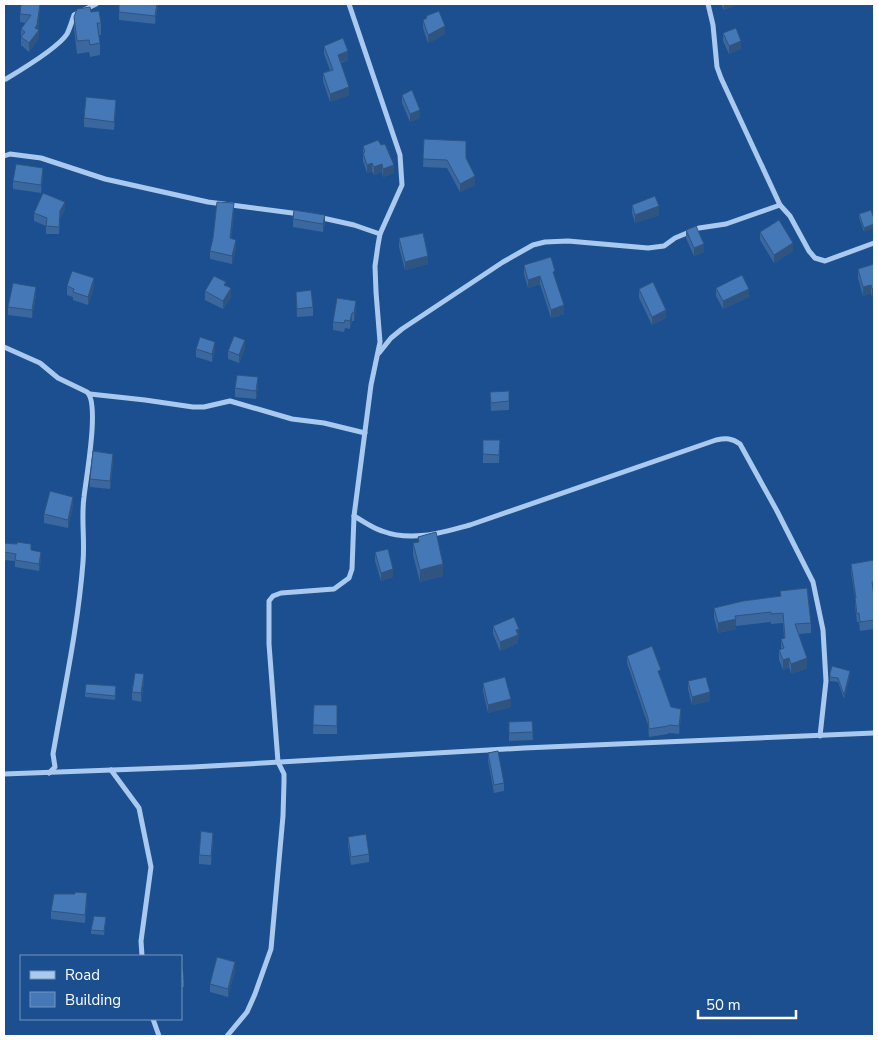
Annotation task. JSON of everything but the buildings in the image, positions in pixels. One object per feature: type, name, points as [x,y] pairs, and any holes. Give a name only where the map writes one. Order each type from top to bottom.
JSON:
[{"type":"street","points":[[6,79],[26,68],[50,50],[66,35],[74,15],[96,4]]},
{"type":"street","points":[[227,1036],[247,1012],[271,949],[283,816],[284,774],[278,762],[269,644],[269,601],[273,596],[281,593],[334,589],[349,578],[352,569],[354,516],[371,385],[380,342],[375,266],[380,234],[402,185],[400,155],[349,4]]},
{"type":"street","points":[[708,4],[721,78],[780,205],[790,216],[809,251],[815,258],[825,261],[836,259],[874,243]]},
{"type":"street","points":[[4,156],[10,154],[41,158],[105,179],[208,202],[302,214]]},
{"type":"street","points":[[377,356],[391,338],[402,329],[503,262],[533,245],[545,242],[568,241],[648,248],[664,246],[675,238],[699,228],[726,224],[780,205]]},
{"type":"street","points":[[312,216],[354,225],[380,234]]},
{"type":"street","points":[[4,347],[40,363],[58,378],[90,394],[204,408],[230,401],[292,419],[324,423],[365,433]]},
{"type":"street","points":[[49,774],[54,767],[53,754],[75,636],[83,560],[83,499],[94,412],[90,394]]},
{"type":"street","points":[[354,516],[381,531],[392,534],[420,536],[439,533],[470,525],[716,440],[733,439],[740,444],[813,582],[823,630],[826,681],[820,736]]},
{"type":"street","points":[[4,774],[193,768],[524,748],[874,734]]},
{"type":"street","points":[[112,770],[139,808],[151,867],[141,941],[142,955]]},
{"type":"street","points":[[152,1020],[159,1036]]}]
